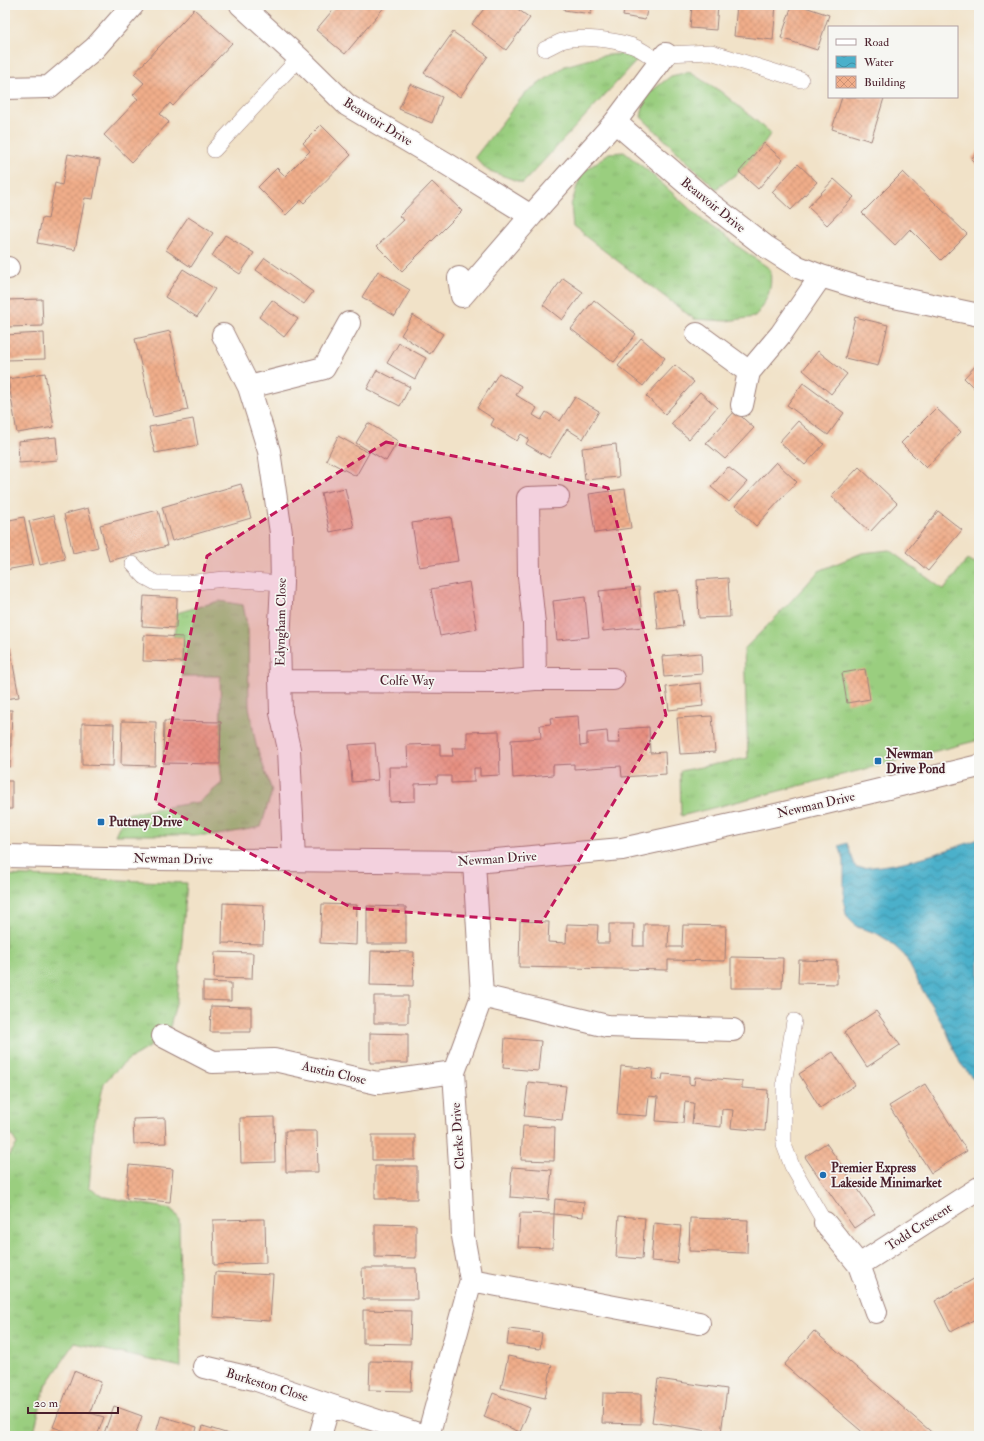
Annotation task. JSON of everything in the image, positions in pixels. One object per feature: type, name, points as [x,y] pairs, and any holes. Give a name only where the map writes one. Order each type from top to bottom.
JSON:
[{"type":"street","points":[[5,88],[49,87],[96,48],[133,5]]},
{"type":"street","name":"Beauvoir Drive","points":[[241,5],[299,58],[347,105],[531,216]]},
{"type":"street","points":[[459,278],[462,296],[614,122],[662,58]]},
{"type":"street","name":"Beauvoir Drive","points":[[614,122],[702,198],[765,246],[798,267],[821,276],[880,294],[979,315]]},
{"type":"street","points":[[742,405],[749,372],[781,334],[821,276]]},
{"type":"street","points":[[249,387],[324,368],[349,323]]},
{"type":"street","points":[[697,334],[749,372]]},
{"type":"street","name":"Edyngham Close","points":[[222,335],[249,387],[269,451],[281,533],[282,583],[279,643],[281,713],[289,749],[294,860]]},
{"type":"street","points":[[535,679],[534,624],[529,576],[528,498],[558,497]]},
{"type":"street","name":"Colfe Way","points":[[280,681],[502,682],[535,679],[613,679]]},
{"type":"street","name":"Newman Drive","points":[[5,856],[157,860],[474,862],[622,849],[776,815],[979,766]]},
{"type":"street","name":"Clerke Drive","points":[[428,1436],[471,1280],[463,1236],[454,1072],[482,996],[474,862]]},
{"type":"street","points":[[482,996],[607,1026],[733,1030]]},
{"type":"street","name":"Austin Close","points":[[163,1036],[215,1070],[274,1060],[377,1083],[454,1072]]},
{"type":"street","name":"Todd Crescent","points":[[859,1265],[979,1188]]},
{"type":"street","points":[[825,1223],[859,1265],[876,1312]]},
{"type":"street","points":[[471,1280],[699,1323]]},
{"type":"street","name":"Burkeston Close","points":[[204,1367],[254,1379],[424,1436]]},
{"type":"street","points":[[320,1436],[329,1405]]},
{"type":"lane","points":[[545,49],[561,41],[571,39],[593,39],[614,41],[662,58],[711,52],[801,80]]},
{"type":"lane","points":[[214,150],[299,58]]},
{"type":"lane","points":[[133,564],[145,577],[156,583],[186,583],[225,579],[282,583]]},
{"type":"lane","points":[[794,1021],[784,1083],[784,1145],[792,1166],[825,1223]]},
{"type":"highlighted area","points":[[386,442],[608,488],[666,715],[542,922],[352,908],[155,802],[207,556]]},
{"type":"green space","points":[[635,52],[642,55],[523,183],[487,170],[475,157],[525,93],[565,66],[601,56]]},
{"type":"green space","points":[[689,72],[720,91],[771,133],[739,172],[716,189],[641,117],[645,96],[671,76]]},
{"type":"green space","points":[[624,152],[648,171],[709,226],[770,269],[770,289],[763,305],[755,317],[726,321],[694,319],[573,227],[571,205],[581,174],[609,153]]},
{"type":"green space","points":[[889,550],[944,590],[967,559],[979,565],[979,740],[681,816],[680,771],[748,758],[744,649],[819,571],[862,553]]},
{"type":"green space","points":[[219,601],[243,605],[248,630],[249,706],[256,745],[272,791],[261,827],[217,835],[115,835],[125,814],[199,802],[222,783],[220,764],[220,676],[182,676],[183,637],[173,636],[176,628],[177,613]]},
{"type":"green space","points":[[5,875],[187,883],[177,999],[168,1035],[128,1060],[104,1083],[94,1126],[89,1188],[105,1197],[172,1209],[179,1219],[181,1367],[75,1343],[45,1387],[33,1436],[5,1436],[5,1161],[17,1144],[5,1124]]},
{"type":"water","points":[[979,839],[979,1083],[974,1080],[960,1063],[946,1030],[923,991],[905,956],[889,941],[876,933],[857,927],[846,914],[844,903],[844,860],[839,846],[847,843],[856,868],[903,862]]},
{"type":"building","points":[[337,5],[386,5],[345,54],[316,30]]},
{"type":"building","points":[[487,5],[512,5],[530,18],[506,50],[472,24]]},
{"type":"building","points":[[565,5],[592,5],[591,14],[564,10]]},
{"type":"building","points":[[600,5],[648,5],[645,20],[623,16],[624,10]]},
{"type":"building","points":[[692,5],[718,5],[716,30],[690,28]]},
{"type":"building","points":[[737,5],[776,5],[773,40],[734,36]]},
{"type":"building","points":[[792,5],[799,5],[829,15],[817,50],[781,38]]},
{"type":"building","points":[[194,9],[232,43],[173,106],[170,103],[160,114],[169,122],[132,162],[104,135],[138,99],[133,95],[144,83],[134,74]]},
{"type":"building","points":[[453,32],[488,56],[460,97],[424,73]]},
{"type":"building","points":[[410,84],[442,97],[432,123],[399,109]]},
{"type":"building","points":[[842,98],[884,98],[871,141],[832,129]]},
{"type":"building","points":[[321,125],[351,155],[304,203],[301,200],[286,215],[258,187],[277,168],[285,176],[310,151],[303,143]]},
{"type":"building","points":[[764,143],[783,160],[758,189],[739,172]]},
{"type":"building","points":[[979,150],[979,167],[971,159]]},
{"type":"building","points":[[68,154],[100,160],[93,199],[85,198],[75,250],[37,243],[42,218],[48,219],[55,183],[62,185]]},
{"type":"building","points":[[798,164],[817,182],[791,210],[772,192]]},
{"type":"building","points":[[903,172],[967,234],[941,260],[910,229],[895,245],[862,213]]},
{"type":"building","points":[[834,179],[854,197],[827,225],[808,207]]},
{"type":"building","points":[[432,182],[462,211],[402,271],[377,246],[404,220],[399,216]]},
{"type":"building","points":[[188,217],[213,233],[191,267],[166,250]]},
{"type":"building","points":[[225,235],[254,253],[240,274],[212,256]]},
{"type":"building","points":[[265,258],[313,292],[304,304],[256,270]]},
{"type":"building","points":[[183,269],[215,289],[197,317],[165,297]]},
{"type":"building","points":[[378,271],[410,290],[395,316],[362,297]]},
{"type":"building","points":[[563,278],[583,292],[562,320],[543,305]]},
{"type":"building","points":[[42,299],[43,326],[7,327],[6,300]]},
{"type":"building","points":[[272,300],[298,319],[284,337],[259,317]]},
{"type":"building","points":[[594,300],[636,334],[614,362],[571,329]]},
{"type":"building","points":[[413,315],[443,334],[430,354],[401,335]]},
{"type":"building","points":[[855,317],[888,325],[878,366],[845,358]]},
{"type":"building","points":[[170,331],[188,410],[153,417],[135,339]]},
{"type":"building","points":[[44,333],[45,359],[5,360],[5,335]]},
{"type":"building","points":[[641,338],[665,358],[643,386],[618,366]]},
{"type":"building","points":[[399,343],[426,358],[415,379],[387,363]]},
{"type":"building","points":[[818,351],[847,374],[831,394],[803,370]]},
{"type":"building","points":[[979,362],[979,393],[964,378]]},
{"type":"building","points":[[675,365],[694,382],[665,414],[646,396]]},
{"type":"building","points":[[377,370],[410,387],[400,406],[367,389]]},
{"type":"building","points":[[45,373],[54,427],[17,433],[8,379]]},
{"type":"building","points":[[499,373],[521,386],[516,395],[537,408],[533,415],[541,420],[546,412],[560,421],[575,397],[599,411],[583,439],[567,429],[549,458],[526,444],[529,439],[521,434],[517,441],[491,425],[494,419],[477,408]]},
{"type":"building","points":[[803,383],[844,413],[828,435],[787,405]]},
{"type":"building","points":[[700,392],[717,407],[689,439],[671,424]]},
{"type":"building","points":[[936,408],[961,432],[926,468],[901,443]]},
{"type":"building","points":[[735,411],[754,428],[725,459],[706,443]]},
{"type":"building","points":[[193,419],[198,445],[155,453],[149,427]]},
{"type":"building","points":[[798,421],[824,444],[805,465],[779,442]]},
{"type":"building","points":[[368,423],[398,441],[386,461],[356,443]]},
{"type":"building","points":[[338,436],[369,453],[356,476],[326,460]]},
{"type":"building","points":[[56,437],[58,460],[19,463],[18,441]]},
{"type":"building","points":[[616,444],[619,477],[585,480],[582,448]]},
{"type":"building","points":[[776,462],[797,482],[756,526],[735,506]]},
{"type":"building","points":[[728,467],[747,482],[729,502],[711,487]]},
{"type":"building","points":[[859,467],[897,503],[870,532],[831,496]]},
{"type":"building","points":[[241,484],[251,518],[172,541],[162,507]]},
{"type":"building","points":[[345,488],[354,527],[330,532],[321,493]]},
{"type":"building","points":[[625,489],[631,528],[595,533],[589,494]]},
{"type":"building","points":[[88,508],[98,547],[73,553],[64,514]]},
{"type":"building","points":[[158,510],[167,546],[109,561],[100,525]]},
{"type":"building","points":[[938,511],[962,530],[928,571],[906,552]]},
{"type":"building","points":[[54,515],[65,559],[40,565],[29,521]]},
{"type":"building","points":[[24,517],[33,565],[5,570],[5,521]]},
{"type":"building","points":[[451,517],[458,561],[419,567],[412,523]]},
{"type":"building","points":[[728,578],[730,617],[699,618],[697,580]]},
{"type":"building","points":[[469,582],[477,629],[440,636],[431,589]]},
{"type":"building","points":[[639,587],[643,627],[603,631],[599,591]]},
{"type":"building","points":[[678,590],[683,626],[658,629],[654,593]]},
{"type":"building","points":[[144,596],[177,598],[176,628],[142,626]]},
{"type":"building","points":[[585,597],[589,637],[557,640],[553,601]]},
{"type":"building","points":[[144,635],[183,637],[182,662],[143,661]]},
{"type":"building","points":[[10,648],[19,697],[5,699],[5,649]]},
{"type":"building","points":[[701,653],[702,674],[664,677],[662,656]]},
{"type":"building","points":[[865,669],[870,699],[847,703],[842,673]]},
{"type":"building","points":[[701,683],[703,706],[669,710],[666,687]]},
{"type":"building","points":[[5,710],[12,710],[10,767],[5,766]]},
{"type":"building","points":[[578,716],[580,746],[587,745],[587,733],[607,731],[608,743],[620,743],[619,729],[649,727],[650,753],[665,752],[666,774],[622,777],[621,766],[574,769],[574,764],[553,765],[553,775],[513,778],[511,740],[541,738],[540,725],[551,724],[550,718]]},
{"type":"building","points":[[712,716],[715,752],[680,754],[677,718]]},
{"type":"building","points":[[122,721],[156,722],[155,766],[121,765]]},
{"type":"building","points":[[164,721],[221,722],[220,764],[163,763]]},
{"type":"building","points":[[82,723],[114,724],[113,766],[82,765]]},
{"type":"building","points":[[499,731],[500,775],[480,776],[480,768],[474,768],[474,782],[451,783],[451,776],[437,776],[437,783],[415,784],[415,801],[390,802],[389,767],[408,767],[407,745],[440,744],[440,756],[453,756],[452,748],[467,748],[467,732]]},
{"type":"building","points":[[375,743],[378,780],[352,782],[349,745]]},
{"type":"building","points":[[5,781],[12,781],[12,809],[5,809]]},
{"type":"building","points":[[223,903],[264,905],[263,944],[222,943]]},
{"type":"building","points":[[322,904],[357,905],[356,945],[320,943]]},
{"type":"building","points":[[367,906],[406,907],[406,944],[367,944]]},
{"type":"building","points":[[520,921],[549,922],[548,942],[566,943],[567,924],[598,925],[597,943],[609,943],[609,924],[634,924],[633,946],[644,946],[644,924],[669,924],[668,947],[682,947],[683,925],[726,926],[725,961],[668,960],[668,970],[519,967]]},
{"type":"building","points":[[371,951],[414,952],[413,986],[370,985]]},
{"type":"building","points":[[215,952],[253,953],[252,979],[214,978]]},
{"type":"building","points":[[731,957],[783,958],[782,988],[731,988]]},
{"type":"building","points":[[799,960],[837,961],[837,984],[798,983]]},
{"type":"building","points":[[203,982],[231,983],[231,1001],[203,1000]]},
{"type":"building","points":[[374,996],[408,996],[408,1023],[374,1023]]},
{"type":"building","points":[[211,1006],[251,1007],[251,1032],[210,1032]]},
{"type":"building","points":[[876,1011],[900,1045],[867,1067],[844,1032]]},
{"type":"building","points":[[370,1033],[408,1034],[408,1063],[370,1063]]},
{"type":"building","points":[[505,1038],[541,1041],[538,1071],[503,1068]]},
{"type":"building","points":[[833,1052],[855,1085],[820,1108],[799,1074]]},
{"type":"building","points":[[621,1066],[653,1069],[652,1079],[662,1080],[663,1074],[689,1076],[689,1084],[694,1085],[695,1077],[742,1081],[742,1088],[768,1090],[765,1131],[731,1128],[733,1110],[722,1109],[721,1127],[692,1124],[694,1103],[685,1102],[683,1123],[656,1121],[658,1097],[649,1096],[647,1116],[617,1114]]},
{"type":"building","points":[[528,1082],[566,1086],[562,1120],[524,1116]]},
{"type":"building","points":[[925,1084],[967,1151],[931,1173],[889,1106]]},
{"type":"building","points":[[274,1117],[275,1162],[241,1163],[240,1118]]},
{"type":"building","points":[[165,1118],[166,1143],[134,1144],[133,1119]]},
{"type":"building","points":[[523,1126],[555,1127],[554,1161],[521,1160]]},
{"type":"building","points":[[285,1131],[317,1131],[318,1172],[286,1172]]},
{"type":"building","points":[[372,1135],[415,1135],[415,1160],[372,1160]]},
{"type":"building","points":[[826,1143],[875,1214],[854,1228],[805,1157]]},
{"type":"building","points":[[129,1165],[173,1169],[170,1202],[126,1198]]},
{"type":"building","points":[[375,1166],[417,1166],[417,1199],[375,1199]]},
{"type":"building","points":[[512,1167],[552,1170],[549,1200],[510,1197]]},
{"type":"building","points":[[555,1199],[584,1202],[583,1217],[554,1214]]},
{"type":"building","points":[[520,1213],[554,1214],[553,1248],[518,1247]]},
{"type":"building","points":[[619,1216],[645,1218],[642,1259],[616,1257]]},
{"type":"building","points":[[690,1218],[748,1220],[747,1253],[689,1251]]},
{"type":"building","points":[[265,1219],[266,1263],[214,1265],[213,1220]]},
{"type":"building","points":[[654,1223],[681,1226],[677,1263],[651,1261]]},
{"type":"building","points":[[375,1224],[416,1225],[416,1258],[375,1257]]},
{"type":"building","points":[[362,1268],[416,1268],[417,1299],[363,1299]]},
{"type":"building","points":[[215,1272],[273,1275],[270,1321],[213,1317]]},
{"type":"building","points":[[979,1276],[979,1317],[951,1332],[935,1301]]},
{"type":"building","points":[[363,1310],[411,1311],[410,1344],[363,1343]]},
{"type":"building","points":[[509,1329],[542,1333],[540,1349],[507,1345]]},
{"type":"building","points":[[814,1331],[936,1436],[867,1436],[784,1365]]},
{"type":"building","points":[[508,1356],[552,1365],[545,1398],[501,1388]]},
{"type":"building","points":[[370,1361],[412,1362],[411,1391],[369,1390]]},
{"type":"building","points":[[74,1371],[101,1382],[90,1413],[104,1417],[97,1436],[79,1436],[53,1427]]},
{"type":"building","points":[[658,1379],[727,1389],[721,1433],[652,1422]]},
{"type":"building","points":[[493,1393],[530,1408],[520,1432],[484,1417]]},
{"type":"building","points":[[603,1393],[641,1394],[641,1424],[602,1423]]},
{"type":"building","points":[[114,1406],[142,1416],[135,1436],[103,1436]]},
{"type":"building","points":[[161,1416],[197,1427],[195,1436],[155,1436]]},
{"type":"building","points":[[203,1426],[235,1436],[200,1436]]},
{"type":"place","name":"Newman Drive Pond","points":[[878,761]]},
{"type":"place","name":"Puttney Drive","points":[[101,822]]},
{"type":"place","name":"Premier Express Lakeside Minimarket","points":[[823,1175]]}]
